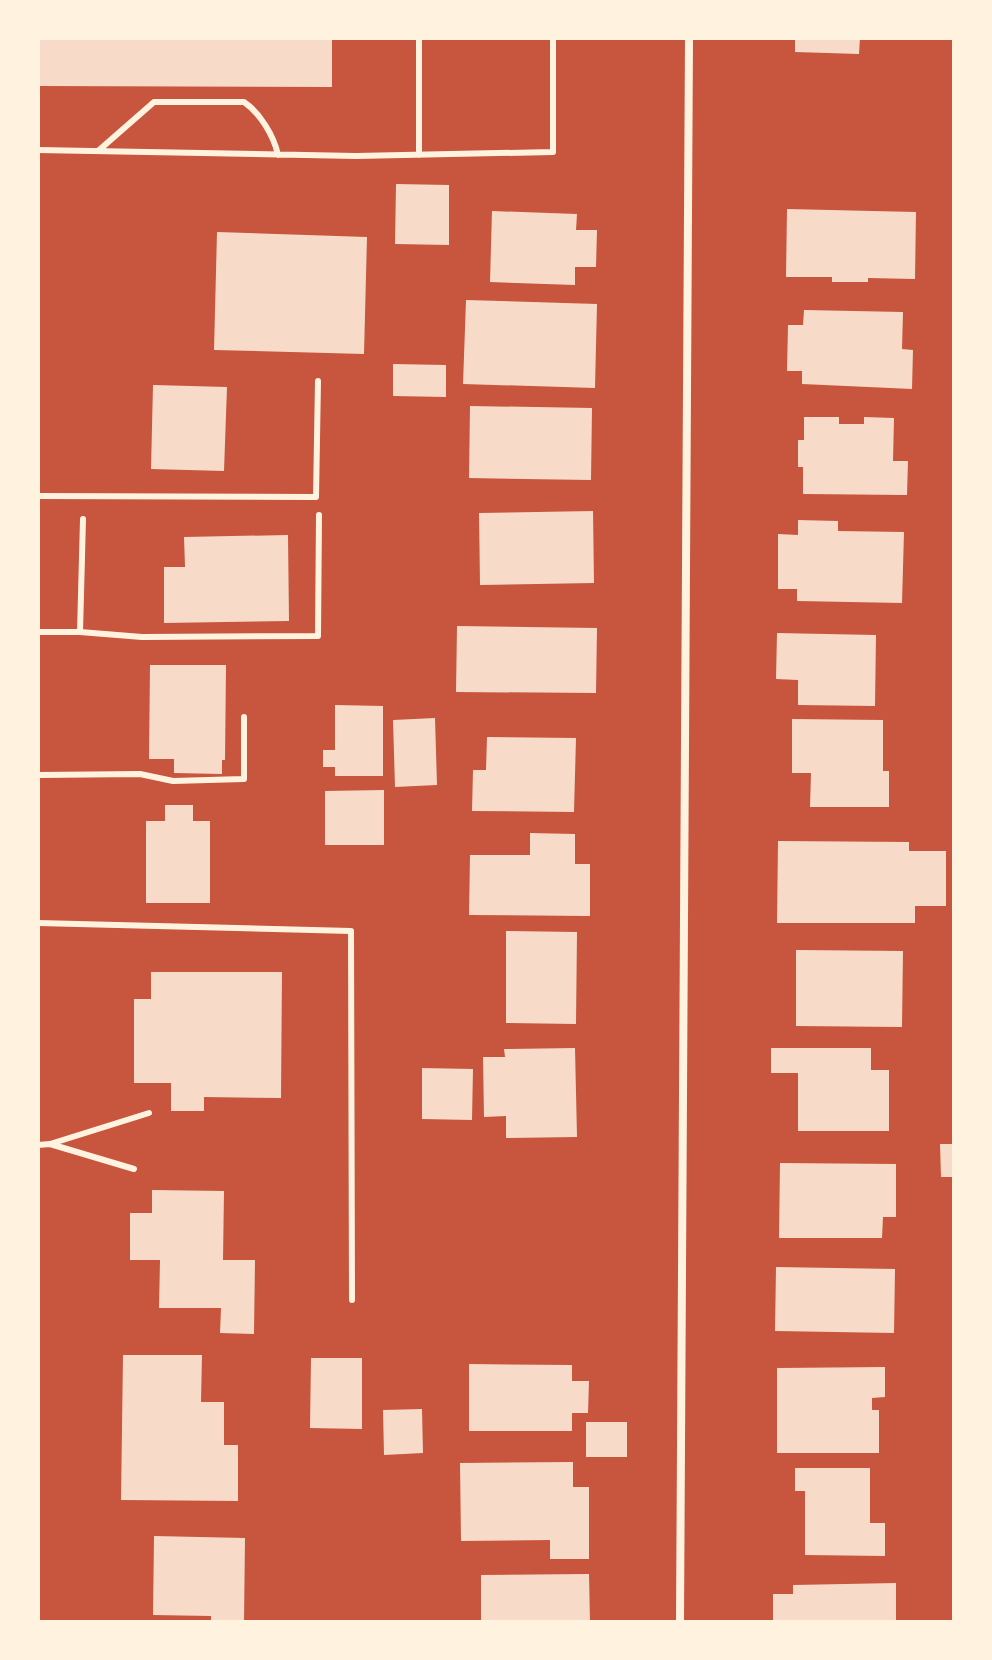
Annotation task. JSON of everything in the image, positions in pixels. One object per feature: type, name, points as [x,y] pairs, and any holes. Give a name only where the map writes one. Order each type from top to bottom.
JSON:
[{"type":"street","points":[[680,1622],[689,38]]},
{"type":"lane","points":[[419,38],[419,155]]},
{"type":"lane","points":[[38,150],[278,155],[553,152],[553,38]]},
{"type":"lane","points":[[98,151],[154,102],[244,102],[255,110],[276,144],[278,155]]},
{"type":"lane","points":[[38,496],[316,497],[318,381]]},
{"type":"lane","points":[[38,632],[142,637],[318,636],[319,515]]},
{"type":"lane","points":[[80,632],[83,519]]},
{"type":"lane","points":[[38,775],[140,774],[173,781],[244,779],[244,717]]},
{"type":"lane","points":[[38,923],[351,931],[352,1300]]},
{"type":"lane","points":[[38,1145],[149,1113]]},
{"type":"lane","points":[[50,1144],[134,1169]]},
{"type":"building","points":[[40,38],[332,38],[332,87],[40,86]]},
{"type":"building","points":[[795,38],[860,38],[859,54],[795,52]]},
{"type":"building","points":[[396,184],[449,185],[449,245],[395,244]]},
{"type":"building","points":[[787,209],[916,212],[915,279],[868,278],[868,282],[832,282],[832,277],[786,277]]},
{"type":"building","points":[[492,211],[577,214],[576,230],[597,230],[596,267],[575,267],[575,285],[490,282]]},
{"type":"building","points":[[217,232],[367,237],[364,354],[214,350]]},
{"type":"building","points":[[466,300],[597,304],[595,388],[463,384]]},
{"type":"building","points":[[804,310],[903,312],[902,349],[913,350],[912,389],[802,384],[802,371],[787,371],[788,325],[803,325]]},
{"type":"building","points":[[393,364],[446,365],[446,397],[393,396]]},
{"type":"building","points":[[153,385],[227,387],[224,471],[151,469]]},
{"type":"building","points":[[470,406],[592,408],[591,480],[469,478]]},
{"type":"building","points":[[804,417],[839,417],[839,424],[864,424],[864,417],[894,418],[893,461],[908,461],[907,495],[803,494],[803,467],[798,467],[798,440],[804,440]]},
{"type":"building","points":[[593,511],[594,583],[480,585],[479,513]]},
{"type":"building","points":[[798,520],[838,521],[838,531],[904,532],[902,603],[797,601],[797,589],[778,589],[778,534],[798,535]]},
{"type":"building","points":[[288,535],[289,621],[164,623],[164,567],[185,567],[184,537]]},
{"type":"building","points":[[457,626],[597,628],[596,693],[456,692]]},
{"type":"building","points":[[777,633],[876,635],[875,706],[798,705],[798,680],[776,679]]},
{"type":"building","points":[[150,665],[226,665],[225,760],[222,760],[222,774],[174,773],[174,759],[149,759]]},
{"type":"building","points":[[335,705],[383,706],[383,776],[335,776],[335,767],[323,767],[323,750],[335,750]]},
{"type":"building","points":[[435,718],[437,785],[395,787],[393,720]]},
{"type":"building","points":[[792,719],[883,720],[883,771],[889,771],[889,807],[810,807],[811,773],[792,773]]},
{"type":"building","points":[[487,737],[576,738],[574,812],[472,811],[473,770],[486,770]]},
{"type":"building","points":[[384,790],[384,845],[325,845],[325,791]]},
{"type":"building","points":[[165,805],[193,805],[193,821],[210,821],[210,903],[146,903],[146,821],[165,821]]},
{"type":"building","points":[[530,833],[575,834],[575,864],[590,864],[590,916],[469,915],[470,855],[530,855]]},
{"type":"building","points":[[778,841],[909,842],[909,851],[946,851],[946,906],[915,906],[915,923],[777,923]]},
{"type":"building","points":[[506,931],[577,932],[576,1024],[506,1023]]},
{"type":"building","points":[[796,950],[903,951],[902,1027],[796,1026]]},
{"type":"building","points":[[151,972],[282,972],[281,1098],[204,1097],[204,1111],[171,1111],[171,1083],[134,1083],[134,999],[151,999]]},
{"type":"building","points":[[575,1048],[577,1137],[506,1138],[506,1116],[484,1117],[483,1057],[505,1057],[504,1049]]},
{"type":"building","points":[[771,1048],[871,1048],[871,1070],[889,1070],[889,1131],[798,1131],[798,1073],[771,1073]]},
{"type":"building","points":[[422,1068],[473,1069],[472,1120],[422,1119]]},
{"type":"building","points":[[940,1144],[954,1144],[954,1177],[941,1177]]},
{"type":"building","points":[[780,1163],[896,1164],[896,1217],[883,1217],[882,1238],[779,1238]]},
{"type":"building","points":[[152,1190],[224,1191],[223,1260],[255,1260],[254,1334],[220,1333],[221,1308],[159,1308],[160,1260],[130,1260],[130,1213],[152,1213]]},
{"type":"building","points":[[776,1267],[895,1269],[894,1333],[775,1331]]},
{"type":"building","points":[[123,1355],[202,1355],[201,1402],[224,1402],[224,1445],[238,1445],[238,1501],[121,1500]]},
{"type":"building","points":[[311,1358],[362,1358],[362,1429],[310,1428]]},
{"type":"building","points":[[469,1364],[572,1365],[572,1381],[589,1381],[588,1413],[572,1413],[572,1431],[469,1431]]},
{"type":"building","points":[[885,1367],[885,1397],[872,1398],[872,1410],[879,1410],[879,1453],[777,1453],[777,1368]]},
{"type":"building","points":[[422,1409],[423,1453],[384,1455],[383,1410]]},
{"type":"building","points":[[586,1422],[627,1422],[627,1457],[586,1457]]},
{"type":"building","points":[[573,1462],[573,1487],[589,1487],[589,1559],[550,1559],[550,1540],[461,1541],[460,1463]]},
{"type":"building","points":[[795,1468],[870,1468],[870,1523],[885,1523],[885,1556],[805,1555],[805,1491],[795,1491]]},
{"type":"building","points":[[154,1536],[245,1538],[244,1622],[211,1622],[211,1616],[153,1615]]},
{"type":"building","points":[[589,1574],[590,1622],[481,1622],[481,1575]]},
{"type":"building","points":[[896,1583],[896,1620],[773,1622],[773,1594],[793,1594],[793,1585]]}]
